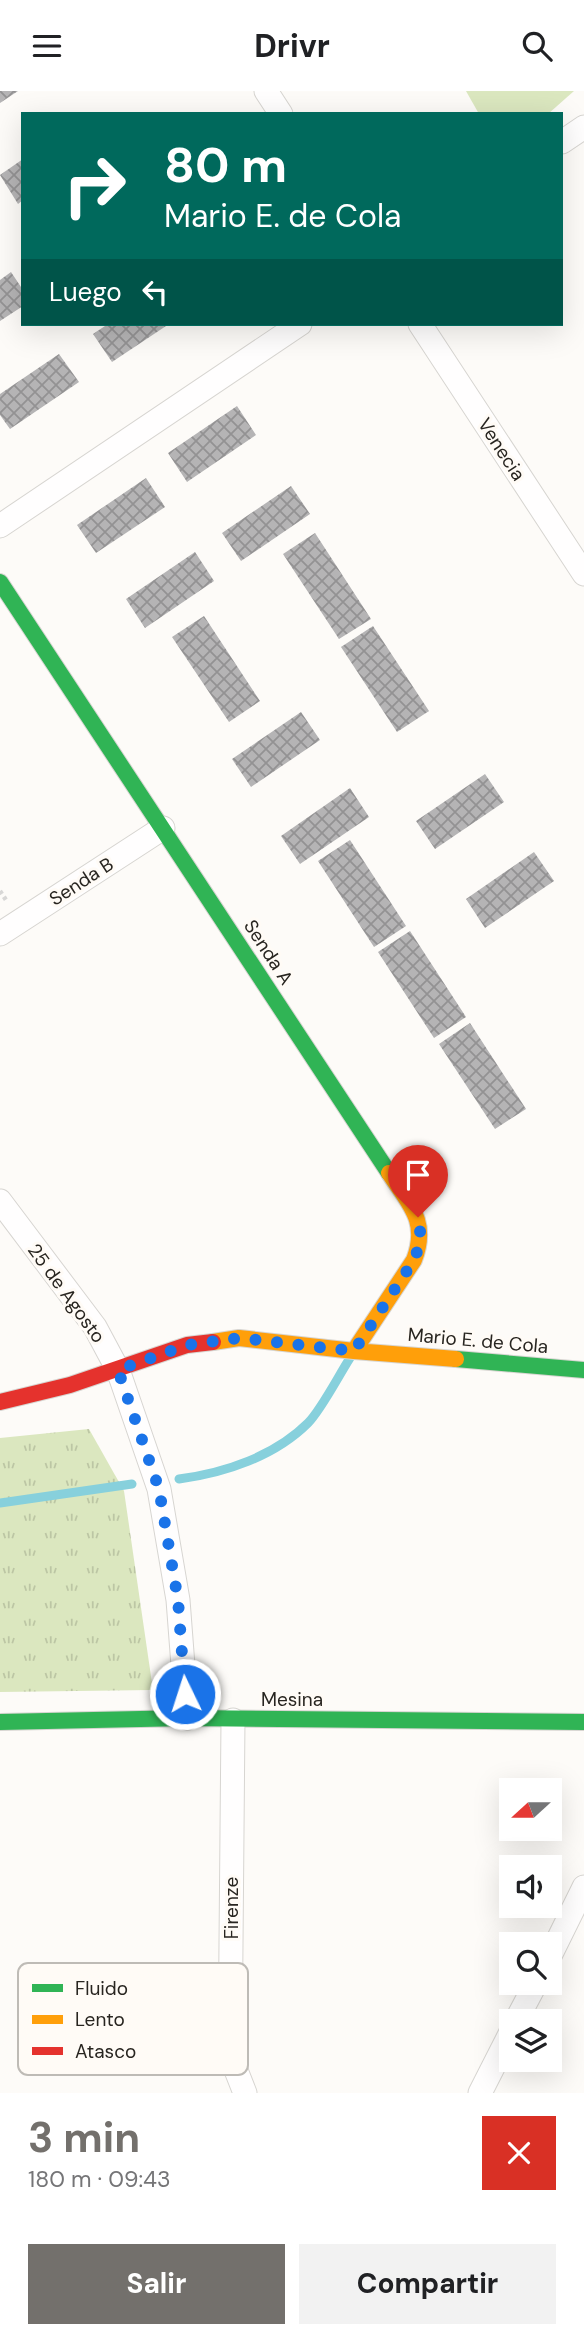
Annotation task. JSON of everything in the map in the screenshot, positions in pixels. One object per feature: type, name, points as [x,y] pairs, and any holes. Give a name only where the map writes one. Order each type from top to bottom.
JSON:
[{"type":"street","points":[[266,91],[280,112]]},
{"type":"street","points":[[563,141],[584,127]]},
{"type":"street","points":[[0,526],[297,326]]},
{"type":"street","name":"Venecia","points":[[421,326],[584,574]]},
{"type":"street","name":"Senda A","points":[[0,582],[418,1217],[421,1229],[420,1245],[414,1260],[354,1351]]},
{"type":"street","name":"Senda B","points":[[0,934],[163,828]]},
{"type":"street","name":"25 de Agosto","points":[[0,1201],[95,1327],[118,1370],[159,1489],[178,1600],[187,1718]]},
{"type":"street","name":"Mario E. de Cola","points":[[0,1402],[31,1396],[118,1370],[187,1345],[239,1338],[354,1351],[584,1370]]},
{"type":"street","name":"Mesina","points":[[0,1722],[187,1718],[584,1722]]},
{"type":"street","name":"Firenze","points":[[231,1963],[233,1720]]},
{"type":"street","points":[[562,1932],[584,1887]]},
{"type":"street","points":[[480,2093],[499,2056]]},
{"type":"street","name":"Firenze","points":[[238,2075],[245,2093]]},
{"type":"green space","points":[[466,91],[574,91],[550,112],[478,112]]},
{"type":"green space","points":[[89,1429],[124,1491],[153,1690],[0,1692],[0,1438]]},
{"type":"building","points":[[0,91],[18,91],[0,103]]},
{"type":"building","points":[[21,160],[21,202],[18,204],[0,175]]},
{"type":"building","points":[[11,272],[21,287],[21,307],[0,321],[0,280]]},
{"type":"building","points":[[105,326],[166,326],[112,362],[93,334]]},
{"type":"building","points":[[59,354],[79,382],[10,429],[0,415],[0,394]]},
{"type":"building","points":[[237,406],[256,435],[187,482],[168,453]]},
{"type":"building","points":[[146,478],[165,507],[96,553],[77,525]]},
{"type":"building","points":[[291,486],[310,514],[241,561],[222,533]]},
{"type":"building","points":[[315,533],[371,619],[339,639],[283,554]]},
{"type":"building","points":[[195,552],[214,581],[145,628],[126,599]]},
{"type":"building","points":[[204,616],[260,701],[229,722],[172,637]]},
{"type":"building","points":[[373,626],[429,711],[397,732],[341,647]]},
{"type":"building","points":[[301,712],[320,740],[251,787],[232,759]]},
{"type":"building","points":[[485,774],[504,802],[435,849],[416,821]]},
{"type":"building","points":[[350,788],[369,817],[300,864],[281,836]]},
{"type":"building","points":[[350,840],[406,926],[374,947],[318,861]]},
{"type":"building","points":[[534,852],[554,881],[485,928],[466,899]]},
{"type":"building","points":[[410,931],[466,1017],[434,1038],[378,952]]},
{"type":"building","points":[[470,1023],[526,1109],[495,1129],[439,1044]]},
{"type":"waterway","points":[[179,1479],[248,1461],[265,1454],[295,1435],[318,1410],[350,1358]]},
{"type":"waterway","points":[[0,1503],[132,1484]]},
{"type":"traffic: fast","points":[[0,582],[389,1173]]},
{"type":"traffic: fast","points":[[456,1359],[584,1370]]},
{"type":"traffic: fast","points":[[0,1722],[187,1718],[584,1722]]},
{"type":"traffic: slow","points":[[354,1351],[414,1260],[418,1246],[415,1213],[389,1173]]},
{"type":"traffic: slow","points":[[213,1342],[239,1338],[456,1359]]},
{"type":"traffic: jam","points":[[0,1402],[70,1385],[187,1345],[213,1342]]},
{"type":"route","points":[[185,1694],[178,1600],[159,1489],[118,1370],[187,1345],[239,1338],[354,1351],[414,1260],[420,1245],[421,1229],[418,1217]]}]
